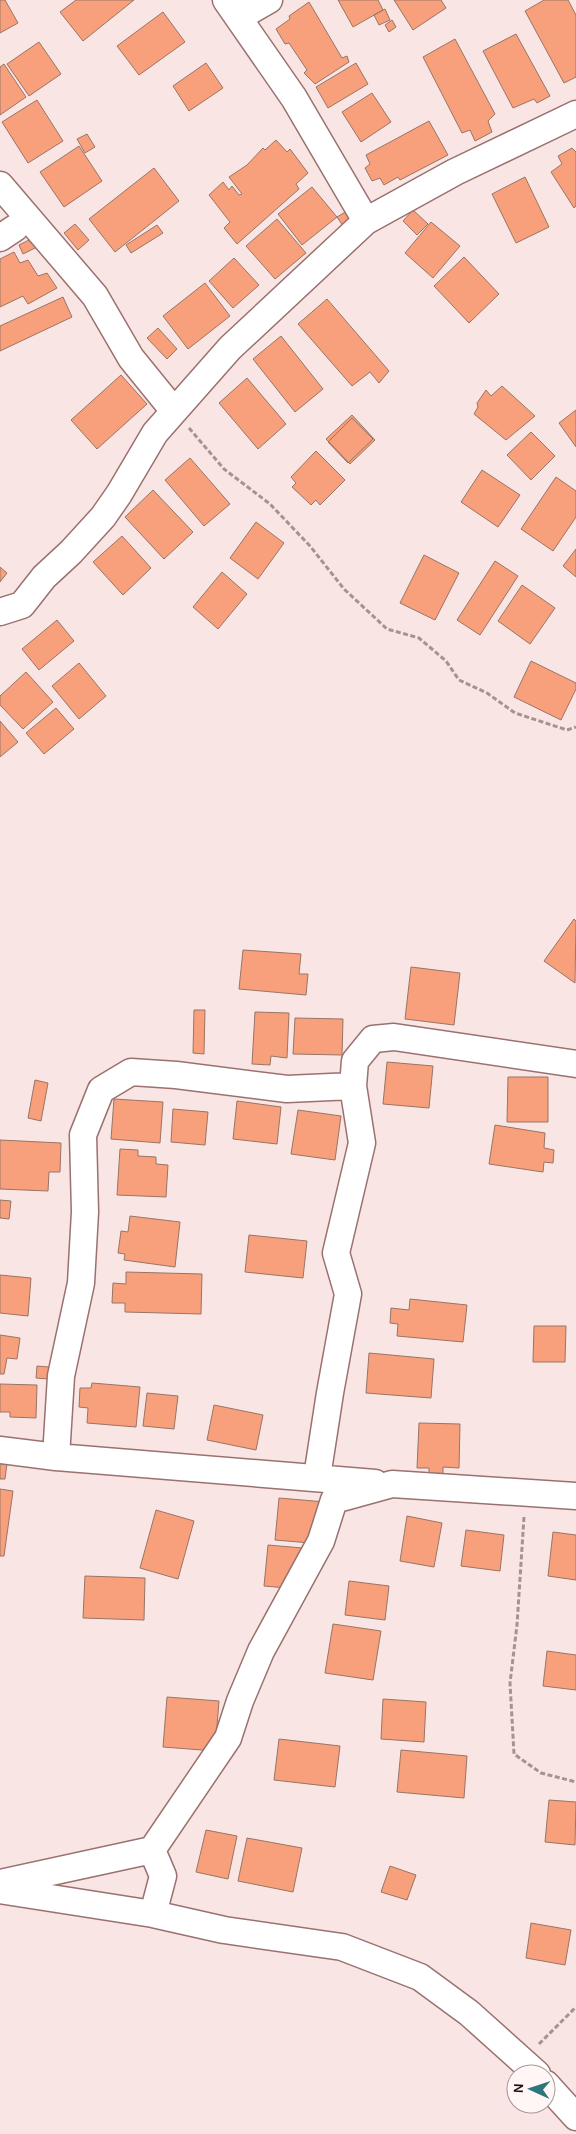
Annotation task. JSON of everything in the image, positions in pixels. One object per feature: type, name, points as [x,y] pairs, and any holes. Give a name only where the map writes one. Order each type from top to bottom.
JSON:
[{"type":"street","points":[[269,0],[232,9],[294,98],[366,221]]},
{"type":"street","points":[[0,612],[22,605],[44,577],[71,552],[103,517],[120,494],[155,433],[230,348],[366,221],[455,172],[576,114]]},
{"type":"street","points":[[0,185],[95,296],[131,358],[174,411]]},
{"type":"street","points":[[318,1477],[330,1393],[348,1294],[336,1253],[362,1143],[353,1086],[355,1061],[373,1039],[394,1037],[576,1064]]},
{"type":"street","points":[[56,1457],[61,1376],[81,1283],[85,1212],[83,1135],[101,1090],[131,1072],[176,1075],[286,1089],[353,1086]]},
{"type":"street","points":[[0,1450],[56,1457],[392,1484],[576,1496]]},
{"type":"street","points":[[0,1883],[152,1850],[228,1738],[240,1701],[262,1651],[321,1541],[334,1500],[392,1484]]},
{"type":"street","points":[[152,1850],[164,1876],[153,1914]]},
{"type":"street","points":[[0,1890],[153,1914],[224,1930],[342,1947],[420,1977],[469,2013],[527,2064]]},
{"type":"street","points":[[556,2095],[576,2117]]},
{"type":"path","points":[[174,411],[224,469],[270,504],[310,546],[344,589],[387,629],[419,638],[446,661],[459,680],[487,693],[515,713],[567,730],[576,727]]},
{"type":"path","points":[[525,1508],[517,1625],[510,1683],[514,1754],[541,1773],[576,1782]]},
{"type":"path","points":[[532,2064],[576,2007]]},
{"type":"building","points":[[0,0],[5,0],[18,23],[0,33]]},
{"type":"building","points":[[76,0],[134,0],[83,41],[60,12]]},
{"type":"building","points":[[338,0],[378,0],[383,10],[353,27]]},
{"type":"building","points":[[394,0],[441,0],[446,8],[413,30]]},
{"type":"building","points":[[544,0],[568,0],[576,15],[576,77],[564,83],[525,11]]},
{"type":"building","points":[[309,2],[342,58],[347,56],[349,62],[315,84],[304,73],[307,70],[289,43],[285,44],[276,29],[290,19],[289,16]]},
{"type":"building","points":[[385,9],[390,20],[379,25],[374,15]]},
{"type":"building","points":[[163,12],[185,42],[139,75],[117,46]]},
{"type":"building","points":[[392,20],[396,27],[389,32],[385,25]]},
{"type":"building","points":[[516,34],[550,96],[537,103],[534,99],[513,108],[483,51]]},
{"type":"building","points":[[455,39],[495,114],[488,121],[492,132],[475,141],[470,130],[462,133],[423,57]]},
{"type":"building","points":[[39,42],[61,74],[29,96],[7,64]]},
{"type":"building","points":[[206,63],[223,88],[189,111],[173,86]]},
{"type":"building","points":[[356,63],[368,84],[328,108],[316,87]]},
{"type":"building","points":[[4,64],[26,97],[0,115],[0,67]]},
{"type":"building","points":[[372,93],[391,122],[361,142],[342,112]]},
{"type":"building","points":[[37,100],[63,141],[28,163],[2,122]]},
{"type":"building","points":[[429,121],[448,155],[400,180],[398,177],[384,185],[380,178],[372,181],[365,168],[370,164],[366,155]]},
{"type":"building","points":[[87,134],[95,147],[85,153],[77,139]]},
{"type":"building","points":[[276,140],[287,152],[290,149],[308,173],[296,184],[299,189],[237,244],[224,228],[230,222],[209,195],[223,182],[229,190],[232,186],[239,195],[242,194],[229,177],[247,165],[263,148],[265,150]]},
{"type":"building","points":[[79,146],[102,181],[64,207],[40,172]]},
{"type":"building","points":[[572,148],[576,152],[576,206],[574,208],[551,172],[562,164],[558,156]]},
{"type":"building","points":[[154,168],[179,201],[115,252],[89,219]]},
{"type":"building","points":[[525,177],[549,227],[516,243],[492,194]]},
{"type":"building","points":[[312,187],[337,217],[302,245],[278,214]]},
{"type":"building","points":[[413,210],[428,224],[417,235],[403,221]]},
{"type":"building","points":[[347,211],[354,223],[345,229],[337,217]]},
{"type":"building","points":[[277,219],[306,253],[275,279],[246,246]]},
{"type":"building","points":[[431,222],[460,246],[433,278],[405,253]]},
{"type":"building","points":[[75,224],[89,240],[78,250],[64,233]]},
{"type":"building","points":[[157,225],[163,233],[131,253],[126,245]]},
{"type":"building","points":[[33,238],[37,247],[23,254],[19,245]]},
{"type":"building","points":[[14,252],[20,263],[28,260],[38,276],[47,273],[57,288],[28,304],[23,296],[0,307],[0,259]]},
{"type":"building","points":[[464,257],[499,294],[469,323],[434,286]]},
{"type":"building","points":[[234,258],[259,285],[233,308],[209,281]]},
{"type":"building","points":[[205,283],[230,316],[188,349],[163,316]]},
{"type":"building","points":[[63,297],[72,317],[0,351],[0,326]]},
{"type":"building","points":[[327,299],[389,371],[379,383],[370,372],[352,386],[298,324]]},
{"type":"building","points":[[158,328],[177,349],[167,359],[147,338]]},
{"type":"building","points":[[281,336],[323,389],[295,412],[253,359]]},
{"type":"building","points":[[121,375],[147,404],[97,449],[71,420]]},
{"type":"building","points":[[247,378],[286,424],[258,449],[219,403]]},
{"type":"building","points":[[502,386],[535,416],[506,440],[474,414],[478,407],[477,403],[486,390],[491,396]]},
{"type":"building","points":[[576,410],[576,447],[559,423]]},
{"type":"building","points":[[352,415],[375,440],[350,464],[326,439]]},
{"type":"building","points":[[352,418],[373,439],[348,463],[328,442]]},
{"type":"building","points":[[531,432],[555,456],[531,480],[507,455]]},
{"type":"building","points":[[316,451],[345,480],[320,505],[316,500],[311,505],[292,487],[296,483],[291,477]]},
{"type":"building","points":[[190,458],[230,504],[204,526],[165,480]]},
{"type":"building","points":[[482,470],[520,495],[498,527],[461,502]]},
{"type":"building","points":[[556,477],[576,491],[576,517],[553,551],[521,529]]},
{"type":"building","points":[[153,490],[193,532],[164,559],[125,517]]},
{"type":"building","points":[[256,522],[284,543],[258,579],[230,558]]},
{"type":"building","points":[[122,536],[151,568],[123,595],[93,562]]},
{"type":"building","points":[[576,549],[576,577],[563,566]]},
{"type":"building","points":[[424,555],[459,573],[435,620],[400,603]]},
{"type":"building","points":[[495,561],[518,576],[480,635],[457,620]]},
{"type":"building","points":[[0,567],[7,573],[0,582]]},
{"type":"building","points":[[222,572],[247,594],[218,629],[193,607]]},
{"type":"building","points":[[522,585],[555,608],[530,644],[498,621]]},
{"type":"building","points":[[57,620],[74,641],[39,670],[22,649]]},
{"type":"building","points":[[531,661],[576,683],[576,689],[561,720],[514,697]]},
{"type":"building","points":[[79,663],[106,696],[79,719],[52,686]]},
{"type":"building","points":[[26,672],[53,702],[23,729],[0,705],[0,696]]},
{"type":"building","points":[[56,708],[74,729],[44,754],[26,733]]},
{"type":"building","points":[[0,721],[18,742],[0,757]]},
{"type":"building","points":[[574,919],[576,921],[575,983],[544,961]]},
{"type":"building","points":[[243,950],[301,954],[299,974],[308,974],[306,995],[239,989]]},
{"type":"building","points":[[411,967],[460,973],[454,1025],[405,1019]]},
{"type":"building","points":[[194,1010],[205,1010],[204,1054],[193,1053]]},
{"type":"building","points":[[255,1012],[289,1013],[287,1058],[271,1056],[270,1065],[252,1064]]},
{"type":"building","points":[[295,1018],[343,1019],[342,1055],[293,1054]]},
{"type":"building","points":[[387,1062],[433,1066],[429,1108],[383,1104]]},
{"type":"building","points":[[508,1077],[548,1077],[548,1122],[507,1122]]},
{"type":"building","points":[[35,1080],[48,1083],[41,1121],[28,1118]]},
{"type":"building","points":[[114,1099],[163,1102],[160,1143],[111,1139]]},
{"type":"building","points":[[237,1101],[281,1107],[277,1144],[233,1139]]},
{"type":"building","points":[[173,1109],[208,1112],[205,1145],[171,1142]]},
{"type":"building","points":[[298,1110],[341,1116],[335,1160],[291,1154]]},
{"type":"building","points":[[495,1125],[545,1133],[544,1148],[554,1150],[553,1163],[544,1162],[543,1172],[489,1164]]},
{"type":"building","points":[[0,1140],[61,1143],[60,1172],[49,1172],[48,1191],[0,1189]]},
{"type":"building","points":[[120,1149],[138,1150],[138,1156],[156,1157],[156,1164],[168,1165],[166,1197],[117,1195]]},
{"type":"building","points":[[0,1200],[11,1201],[9,1219],[0,1218]]},
{"type":"building","points":[[130,1216],[180,1222],[175,1267],[124,1260],[125,1254],[118,1253],[121,1231],[128,1232]]},
{"type":"building","points":[[249,1235],[307,1241],[303,1278],[245,1272]]},
{"type":"building","points":[[126,1272],[202,1274],[201,1314],[125,1312],[125,1303],[112,1303],[113,1283],[126,1284]]},
{"type":"building","points":[[0,1275],[31,1278],[28,1316],[0,1313]]},
{"type":"building","points":[[410,1299],[467,1305],[463,1342],[397,1336],[398,1324],[390,1323],[391,1308],[409,1310]]},
{"type":"building","points":[[534,1326],[566,1326],[565,1362],[533,1362]]},
{"type":"building","points":[[0,1335],[20,1338],[17,1359],[7,1358],[4,1374],[0,1374]]},
{"type":"building","points":[[369,1353],[434,1359],[431,1398],[366,1393]]},
{"type":"building","points":[[37,1366],[49,1367],[48,1379],[36,1378]]},
{"type":"building","points":[[92,1383],[140,1387],[136,1427],[87,1423],[88,1408],[79,1407],[80,1388],[91,1388]]},
{"type":"building","points":[[0,1384],[37,1385],[36,1418],[10,1417],[10,1412],[0,1412]]},
{"type":"building","points":[[147,1393],[178,1396],[174,1429],[143,1426]]},
{"type":"building","points":[[214,1405],[263,1415],[256,1450],[207,1440]]},
{"type":"building","points":[[419,1423],[460,1424],[459,1468],[443,1467],[443,1477],[429,1477],[429,1468],[417,1468]]},
{"type":"building","points":[[0,1462],[7,1463],[5,1479],[0,1479]]},
{"type":"building","points":[[0,1489],[13,1491],[4,1556],[0,1556]]},
{"type":"building","points":[[279,1498],[337,1503],[334,1545],[275,1540]]},
{"type":"building","points":[[156,1510],[194,1521],[178,1579],[140,1568]]},
{"type":"building","points":[[407,1516],[442,1523],[434,1567],[400,1561]]},
{"type":"building","points":[[466,1530],[504,1535],[500,1571],[461,1566]]},
{"type":"building","points":[[553,1532],[576,1535],[576,1580],[548,1576]]},
{"type":"building","points":[[268,1545],[314,1549],[310,1590],[264,1586]]},
{"type":"building","points":[[85,1576],[145,1578],[144,1620],[83,1618]]},
{"type":"building","points":[[349,1581],[389,1586],[385,1620],[345,1615]]},
{"type":"building","points":[[333,1624],[381,1631],[373,1680],[325,1673]]},
{"type":"building","points":[[547,1651],[576,1655],[576,1690],[543,1686]]},
{"type":"building","points":[[167,1697],[219,1701],[215,1751],[163,1747]]},
{"type":"building","points":[[383,1699],[426,1702],[424,1742],[381,1739]]},
{"type":"building","points":[[279,1739],[340,1746],[335,1787],[274,1780]]},
{"type":"building","points":[[401,1750],[467,1756],[464,1798],[397,1792]]},
{"type":"building","points":[[549,1800],[576,1802],[575,1845],[545,1842]]},
{"type":"building","points":[[206,1830],[237,1836],[228,1879],[196,1872]]},
{"type":"building","points":[[247,1838],[302,1848],[293,1892],[238,1881]]},
{"type":"building","points":[[390,1866],[416,1875],[407,1900],[381,1892]]},
{"type":"building","points":[[531,1923],[571,1930],[565,1965],[526,1958]]}]
